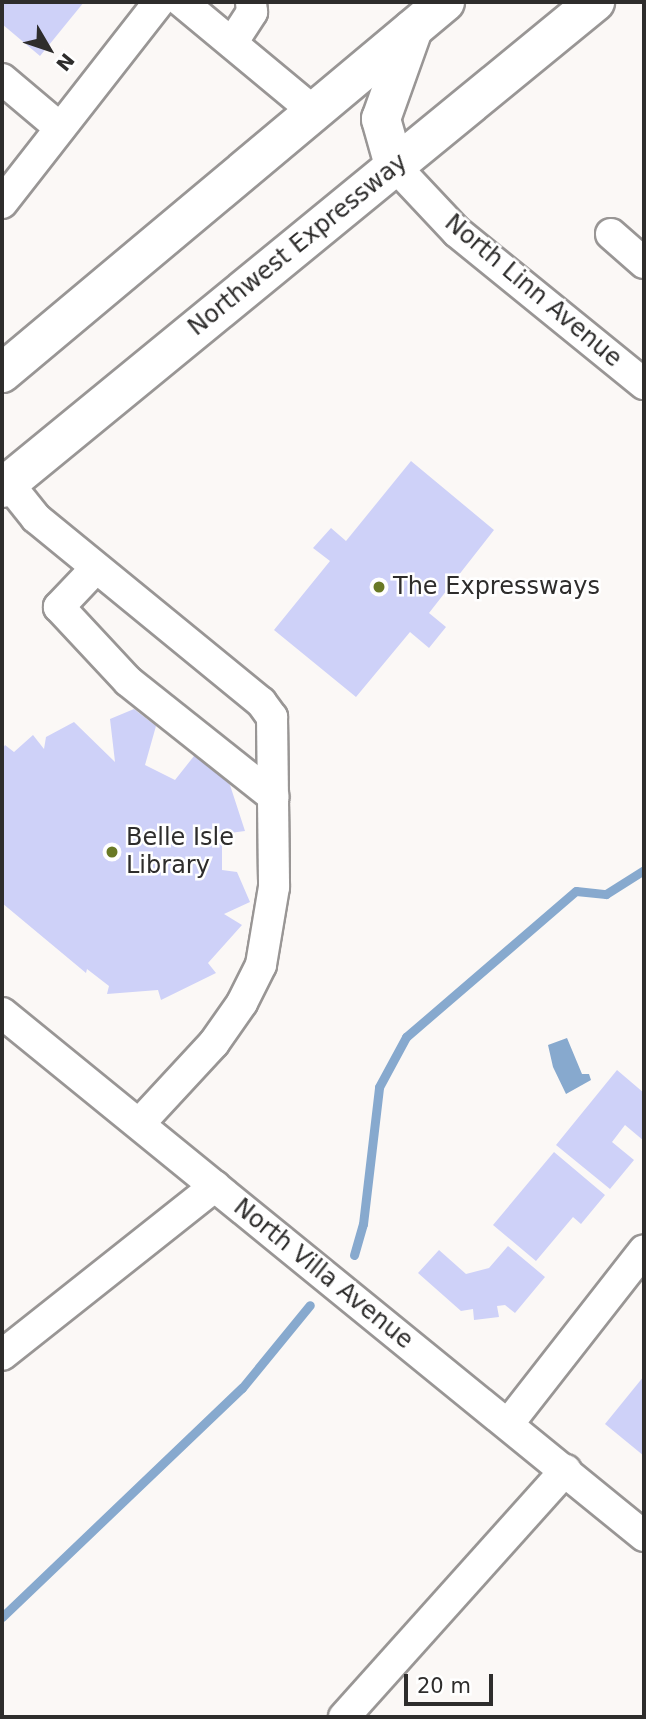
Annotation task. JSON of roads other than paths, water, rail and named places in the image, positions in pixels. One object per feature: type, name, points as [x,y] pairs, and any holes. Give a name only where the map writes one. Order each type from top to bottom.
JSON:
[{"type":"highway","points":[[2,373],[312,110],[445,2]]},
{"type":"highway","name":"Northwest Expressway","points":[[5,486],[595,2]]},
{"type":"highway","points":[[394,165],[382,119],[414,27]]},
{"type":"street","points":[[2,203],[159,2]]},
{"type":"street","points":[[182,2],[312,110]]},
{"type":"street","points":[[232,43],[252,12],[251,2]]},
{"type":"street","points":[[2,79],[60,128]]},
{"type":"street","name":"North Linn Avenue","points":[[394,165],[457,232],[644,384]]},
{"type":"street","points":[[611,234],[644,263]]},
{"type":"street","points":[[5,486],[36,518],[268,709],[274,732],[274,887],[261,965],[242,1003],[214,1043],[140,1123]]},
{"type":"street","points":[[96,568],[59,607],[128,681],[274,797]]},
{"type":"street","name":"North Villa Avenue","points":[[2,1013],[509,1423],[644,1536]]},
{"type":"street","points":[[2,1355],[215,1186]]},
{"type":"street","points":[[509,1423],[644,1250]]},
{"type":"street","points":[[344,1717],[566,1470]]},
{"type":"water","points":[[567,1038],[582,1074],[589,1074],[591,1080],[566,1094],[553,1067],[548,1045]]},
{"type":"waterway","points":[[354,1255],[363,1224],[379,1087],[406,1037],[576,891],[606,894],[644,870]]},
{"type":"waterway","points":[[2,1617],[242,1388],[310,1305]]},
{"type":"place","name":"The Expressways","points":[[379,587]]},
{"type":"place","name":"Belle Isle Library","points":[[112,852]]}]
